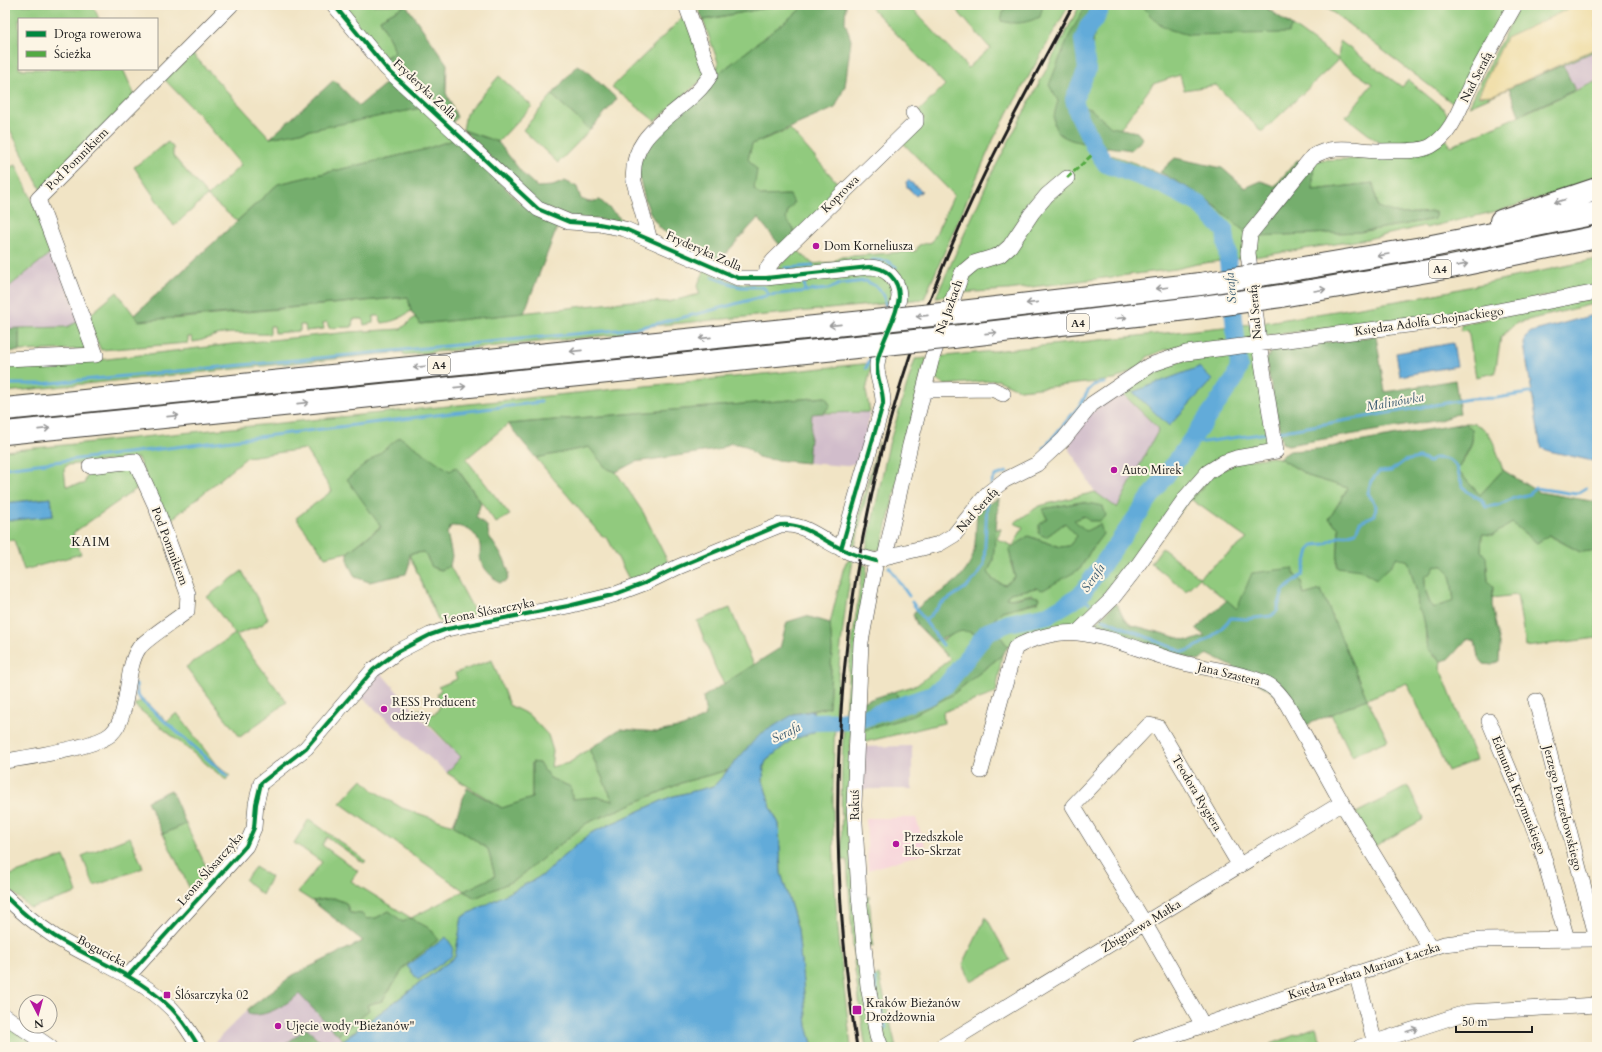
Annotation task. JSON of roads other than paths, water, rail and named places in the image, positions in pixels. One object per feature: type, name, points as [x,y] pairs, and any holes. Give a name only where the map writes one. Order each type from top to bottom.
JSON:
[{"type":"highway","points":[[1422,248],[1597,189]]},
{"type":"highway","name":"A4","points":[[5,409],[961,312],[1200,284],[1422,248],[1597,213]]},
{"type":"highway","name":"A4","points":[[5,433],[953,337],[1203,307],[1281,296],[1451,267],[1597,237]]},
{"type":"street","name":"Pod Pomnikiem","points":[[5,359],[96,355],[38,199],[231,5]]},
{"type":"street","name":"Fryderyka Zolla","points":[[334,5],[386,68],[423,103],[455,130],[533,206],[562,220],[611,225],[648,238],[733,277],[743,279],[874,267],[887,272],[895,281],[898,288],[898,302],[877,364],[877,377],[883,397],[883,404],[842,549]]},
{"type":"street","points":[[648,238],[634,182],[633,173],[635,159],[641,145],[654,129],[699,89],[711,74],[686,5]]},
{"type":"street","name":"Nad Serafą","points":[[881,559],[939,544],[954,535],[988,493],[1006,480],[1037,464],[1064,439],[1092,404],[1146,367],[1165,358],[1186,353],[1255,345],[1248,253],[1250,234],[1312,157],[1320,152],[1334,148],[1366,151],[1407,150],[1430,146],[1437,142],[1448,129],[1461,107],[1473,80],[1515,5]]},
{"type":"street","name":"Koprowa","points":[[766,278],[767,270],[773,261],[916,122],[916,118],[913,113]]},
{"type":"street","name":"Na Jazkach","points":[[881,559],[932,358],[962,273],[974,263],[1000,255],[1010,246],[1032,213],[1047,195],[1067,178]]},
{"type":"street","name":"Księdza Adolfa Chojnackiego","points":[[1255,345],[1456,320],[1597,292]]},
{"type":"street","points":[[1077,632],[1116,594],[1134,572],[1186,497],[1208,472],[1224,462],[1236,458],[1276,451],[1255,345]]},
{"type":"street","points":[[924,390],[992,389],[998,390],[1003,394]]},
{"type":"street","name":"Pod Pomnikiem","points":[[5,761],[86,745],[110,734],[120,719],[133,660],[140,648],[187,611],[188,594],[156,507],[134,461],[90,466]]},
{"type":"street","name":"Leona Ślósarczyka","points":[[128,976],[246,846],[254,828],[259,788],[265,780],[288,763],[313,741],[373,670],[397,652],[435,633],[453,627],[568,606],[613,595],[645,583],[678,567],[780,525],[788,524],[802,527],[842,549],[881,559]]},
{"type":"street","name":"Rakuś","points":[[881,559],[861,642],[854,805],[859,895],[868,986],[876,1036],[882,1047]]},
{"type":"street","name":"Jana Szastera","points":[[981,771],[1015,648],[1026,641],[1041,636],[1077,632],[1129,644],[1179,662],[1260,680],[1276,689],[1287,704],[1342,803],[1430,948]]},
{"type":"street","name":"Jerzego Potrzebowskiego","points":[[1536,701],[1597,939]]},
{"type":"street","name":"Edmunda Krzymuskiego","points":[[1489,721],[1539,841],[1567,939]]},
{"type":"street","name":"Teodora Rygiera","points":[[1145,924],[1073,806],[1149,726],[1158,727],[1240,866]]},
{"type":"street","name":"Zbigniewa Małka","points":[[941,1047],[1342,803]]},
{"type":"street","name":"Bogucicka","points":[[5,896],[25,915],[55,937],[128,976],[158,997],[178,1016],[198,1047]]},
{"type":"street","points":[[1145,924],[1203,1025]]},
{"type":"street","name":"Księdza Prałata Mariana Łaczka","points":[[1139,1047],[1444,944],[1479,940],[1597,939]]},
{"type":"street","points":[[1356,973],[1375,1044]]},
{"type":"street","points":[[1360,1047],[1375,1044],[1468,1012],[1597,1004]]},
{"type":"street","points":[[5,1016],[50,1047]]},
{"type":"water","points":[[908,180],[922,191],[916,196],[907,187],[906,182]]},
{"type":"water","points":[[1597,314],[1597,462],[1542,448],[1524,344],[1525,337],[1531,332]]},
{"type":"water","points":[[1453,343],[1457,366],[1400,376],[1396,353]]},
{"type":"water","points":[[1199,367],[1212,380],[1169,426],[1133,392]]},
{"type":"water","points":[[51,498],[53,516],[5,521],[5,503]]},
{"type":"water","points":[[813,711],[814,732],[790,741],[766,761],[764,766],[763,781],[771,808],[779,824],[781,873],[798,929],[807,1026],[813,1047],[334,1047],[455,957],[462,917],[545,874],[560,859],[591,833],[670,797],[714,786],[759,735],[794,714]]},
{"type":"water","points":[[446,937],[453,947],[452,956],[418,980],[407,966]]},
{"type":"waterway","name":"Serafa","points":[[790,729],[813,722],[855,721],[929,696],[947,684],[987,632],[1009,623],[1048,615],[1080,596],[1234,380],[1239,367],[1225,231],[1199,204],[1163,185],[1106,164],[1094,146],[1077,111],[1074,99],[1087,70],[1083,40],[1088,27],[1096,18],[1101,5]]},
{"type":"waterway","points":[[872,260],[887,261],[896,267]]},
{"type":"waterway","points":[[785,268],[813,266]]},
{"type":"waterway","points":[[713,277],[740,287],[762,287],[769,295]]},
{"type":"waterway","points":[[804,280],[805,291]]},
{"type":"waterway","points":[[5,384],[40,384],[638,328],[769,295],[828,289],[840,284],[866,281],[877,287],[884,296],[887,312]]},
{"type":"waterway","points":[[866,368],[872,355]]},
{"type":"waterway","points":[[1044,448],[1081,404],[1088,391],[1094,385],[1104,383]]},
{"type":"waterway","name":"Malinówka","points":[[1278,432],[1469,399],[1497,398],[1535,392]]},
{"type":"waterway","points":[[5,468],[541,402]]},
{"type":"waterway","name":"Malinówka","points":[[1189,444],[1268,433]]},
{"type":"waterway","points":[[1103,619],[1183,652],[1196,647],[1209,638],[1221,629],[1231,618],[1246,619],[1271,616],[1277,611],[1283,591],[1303,574],[1309,550],[1314,545],[1325,544],[1338,537],[1356,532],[1360,522],[1375,515],[1376,506],[1368,493],[1371,481],[1379,472],[1391,471],[1404,461],[1419,458],[1430,462],[1434,458],[1451,461],[1457,469],[1463,486],[1467,491],[1479,498],[1486,507],[1498,505],[1514,498],[1530,494],[1535,488],[1576,494],[1586,488]]},
{"type":"waterway","points":[[991,484],[995,476],[1007,472]]},
{"type":"waterway","points":[[943,645],[925,621],[941,604],[968,586],[984,565],[987,503]]},
{"type":"waterway","points":[[889,567],[909,596]]},
{"type":"waterway","points":[[1080,596],[1089,603]]},
{"type":"waterway","points":[[912,602],[925,621]]},
{"type":"waterway","name":"Serafa","points":[[956,661],[960,667]]},
{"type":"waterway","points":[[136,684],[137,695],[143,702],[227,776]]},
{"type":"waterway","points":[[875,978],[877,990]]},
{"type":"waterway","points":[[879,1003],[886,1028]]},
{"type":"railway","points":[[857,1047],[844,946],[838,845],[839,744],[847,644],[862,544],[883,446],[912,349],[948,254],[992,159],[1073,5]]},
{"type":"place","name":"Dom Korneliusza","points":[[816,246]]},
{"type":"place","name":"Auto Mirek","points":[[1114,470]]},
{"type":"place","name":"RESS Producent odzieży","points":[[384,709]]},
{"type":"place","name":"Przedszkole Eko-Skrzat","points":[[896,844]]},
{"type":"place","name":"Ślósarczyka 02","points":[[167,995]]},
{"type":"place","name":"Kraków Bieżanów Drożdżownia","points":[[857,1010]]},
{"type":"place","name":"Ujęcie wody \"Bieżanów\"","points":[[278,1026]]},
{"type":"district","name":"KAIM","points":[[91,542]]}]
